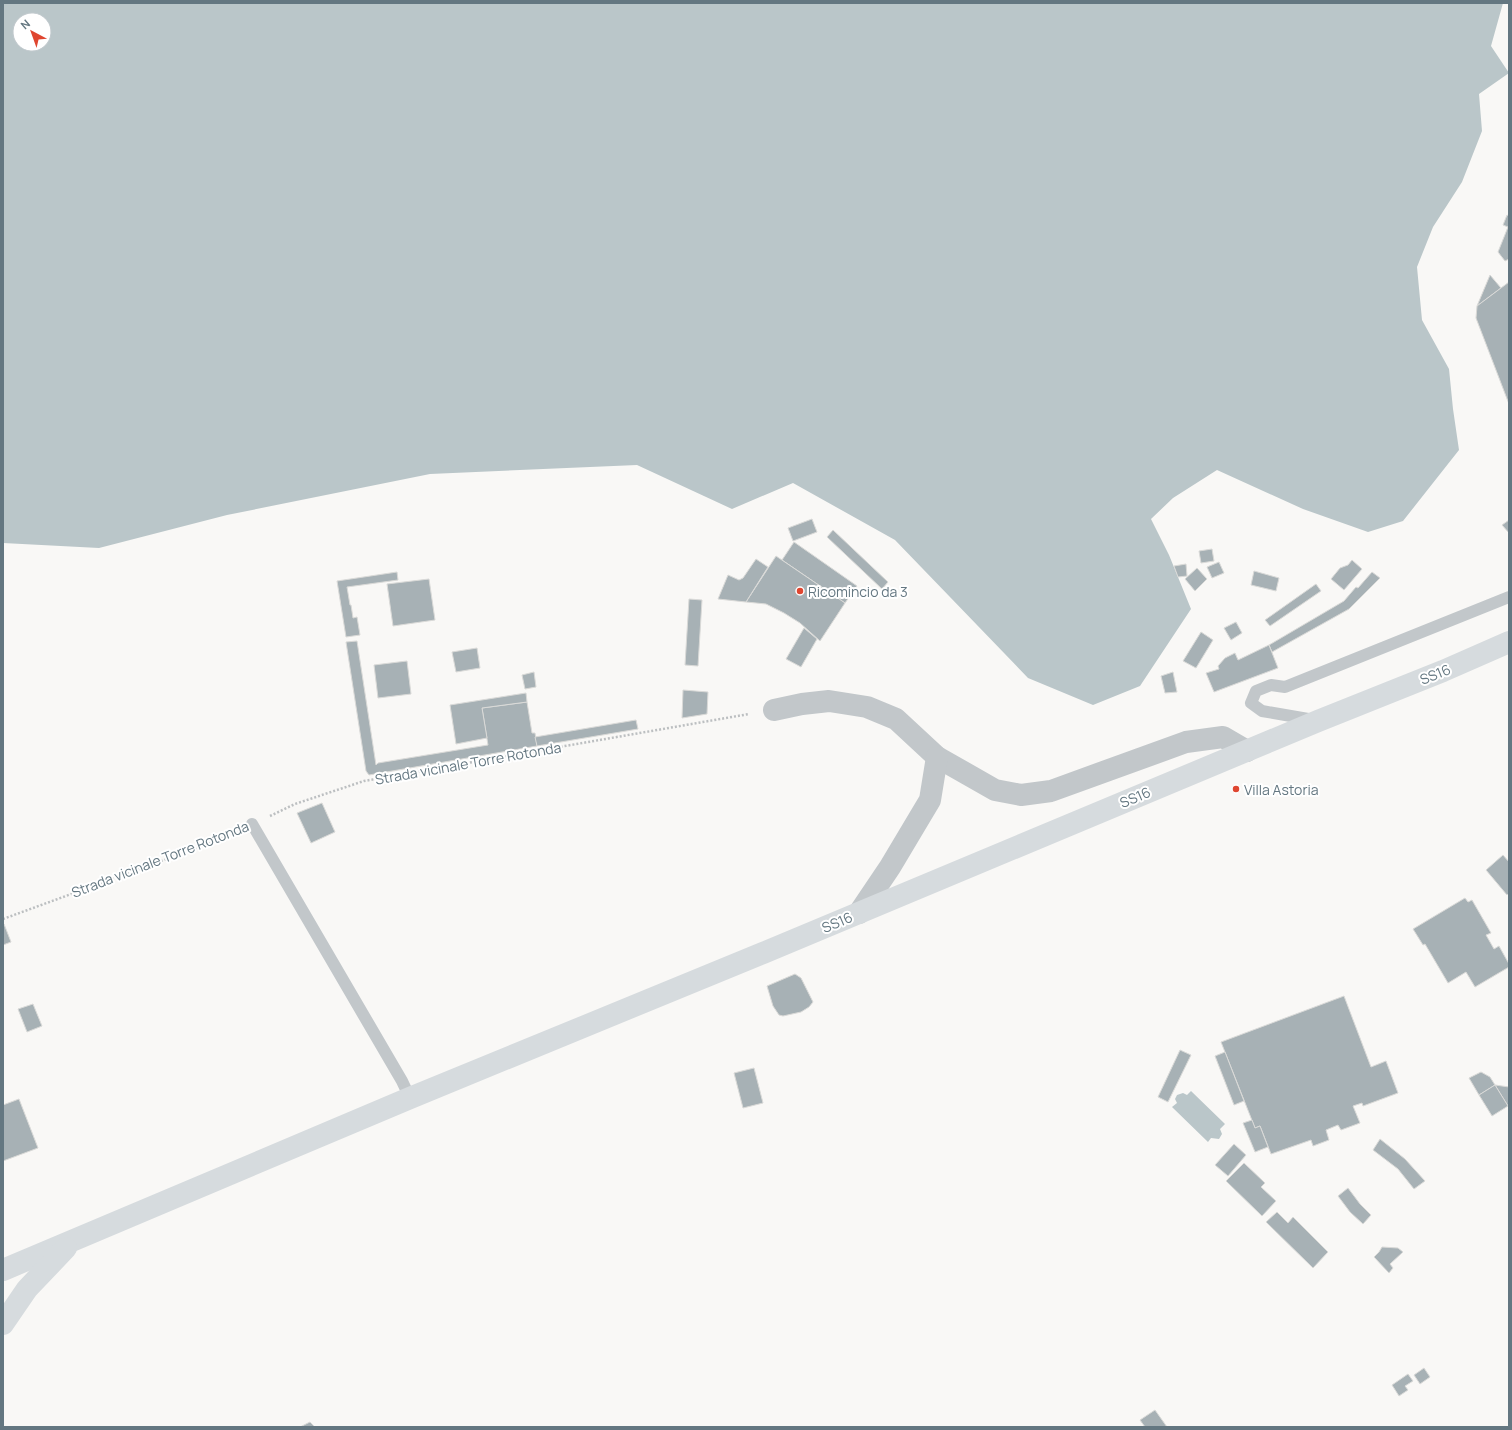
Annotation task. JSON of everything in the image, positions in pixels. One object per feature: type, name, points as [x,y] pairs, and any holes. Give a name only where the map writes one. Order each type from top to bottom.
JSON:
[{"type":"main road","name":"SS16","points":[[3,1270],[410,1098],[763,953],[1318,721],[1443,671],[1509,642]]},
{"type":"main road","points":[[3,1324],[34,1282],[74,1240]]},
{"type":"street","points":[[774,710],[802,704],[829,701],[867,707],[896,719],[937,757],[995,790],[1021,796],[1051,791],[1186,742],[1223,736],[1247,751]]},
{"type":"street","points":[[859,913],[890,867],[930,800],[937,757]]},
{"type":"lane","points":[[1318,721],[1262,711],[1251,703],[1256,691],[1271,685],[1285,687],[1509,597]]},
{"type":"lane","points":[[252,824],[402,1081],[410,1098]]},
{"type":"path","name":"Strada vicinale Torre Rotonda","points":[[3,919],[216,841],[295,804],[364,781],[774,710]]},
{"type":"shaded area","points":[[3,3],[1503,3],[1491,46],[1509,73],[1479,94],[1482,131],[1462,182],[1433,227],[1417,267],[1422,320],[1449,369],[1459,450],[1403,521],[1368,532],[1303,509],[1217,470],[1173,498],[1151,519],[1169,555],[1191,609],[1140,686],[1093,705],[1028,678],[895,540],[793,483],[732,509],[637,465],[430,474],[227,515],[99,548],[3,543]]},
{"type":"shaded area","points":[[1191,1091],[1225,1124],[1220,1129],[1222,1134],[1219,1139],[1211,1138],[1208,1142],[1172,1107],[1177,1103],[1175,1099],[1177,1095],[1183,1093],[1187,1095]]},
{"type":"building","points":[[1507,215],[1509,216],[1509,227],[1503,225]]},
{"type":"building","points":[[1508,227],[1509,259],[1505,261],[1498,252]]},
{"type":"building","points":[[1490,275],[1501,288],[1477,306]]},
{"type":"building","points":[[1509,282],[1509,404],[1476,318],[1477,306]]},
{"type":"building","points":[[812,519],[817,532],[793,541],[788,528]]},
{"type":"building","points":[[1509,520],[1509,533],[1502,525]]},
{"type":"building","points":[[833,530],[888,582],[882,589],[827,537]]},
{"type":"building","points":[[794,542],[857,586],[845,603],[782,560]]},
{"type":"building","points":[[1212,549],[1214,561],[1201,563],[1199,551]]},
{"type":"building","points":[[776,556],[845,603],[820,641],[800,623],[784,613],[766,604],[746,602]]},
{"type":"building","points":[[756,559],[768,567],[746,602],[718,599],[728,575],[739,580],[743,578]]},
{"type":"building","points":[[1352,560],[1362,569],[1344,590],[1331,579],[1340,568],[1348,565]]},
{"type":"building","points":[[1219,562],[1224,573],[1212,578],[1207,567]]},
{"type":"building","points":[[1186,564],[1187,576],[1178,577],[1174,566]]},
{"type":"building","points":[[1197,568],[1207,579],[1195,591],[1185,579]]},
{"type":"building","points":[[1254,571],[1279,578],[1276,591],[1251,585]]},
{"type":"building","points":[[397,572],[398,580],[347,587],[353,618],[357,617],[360,635],[346,637],[337,581]]},
{"type":"building","points":[[1372,572],[1380,578],[1349,609],[1272,652],[1269,645],[1344,601]]},
{"type":"building","points":[[429,579],[435,620],[393,626],[387,584]]},
{"type":"building","points":[[1316,584],[1321,591],[1270,626],[1265,620]]},
{"type":"building","points":[[689,599],[702,600],[698,666],[685,665]]},
{"type":"building","points":[[1236,622],[1242,633],[1231,640],[1224,628]]},
{"type":"building","points":[[804,628],[817,639],[801,667],[786,659]]},
{"type":"building","points":[[1201,632],[1213,640],[1196,668],[1183,661]]},
{"type":"building","points":[[357,641],[376,765],[378,763],[488,745],[482,708],[527,702],[532,733],[535,733],[537,746],[369,775],[366,771],[346,642]]},
{"type":"building","points":[[1269,645],[1278,668],[1214,692],[1206,673],[1219,669],[1218,666],[1225,658],[1235,653],[1238,660]]},
{"type":"building","points":[[477,648],[480,668],[456,672],[452,652]]},
{"type":"building","points":[[407,661],[411,694],[378,698],[374,665]]},
{"type":"building","points":[[534,672],[536,687],[525,689],[522,675]]},
{"type":"building","points":[[1173,672],[1177,692],[1165,693],[1161,676]]},
{"type":"building","points":[[683,690],[708,692],[707,714],[682,718]]},
{"type":"building","points":[[526,693],[527,702],[482,708],[487,738],[456,744],[450,705]]},
{"type":"building","points":[[636,720],[638,729],[537,746],[535,737]]},
{"type":"building","points":[[322,803],[335,832],[311,843],[297,813]]},
{"type":"building","points":[[1503,855],[1509,862],[1509,893],[1507,895],[1486,870]]},
{"type":"building","points":[[1465,898],[1468,902],[1472,900],[1491,933],[1486,935],[1494,949],[1499,946],[1509,964],[1509,967],[1475,987],[1466,972],[1448,983],[1425,944],[1423,945],[1413,929]]},
{"type":"building","points":[[3,924],[11,942],[3,945]]},
{"type":"building","points":[[795,974],[801,978],[813,1002],[809,1007],[801,1012],[783,1016],[779,1015],[773,1006],[767,986]]},
{"type":"building","points":[[1344,996],[1371,1067],[1386,1061],[1398,1093],[1363,1106],[1362,1103],[1353,1106],[1360,1123],[1341,1130],[1338,1125],[1326,1130],[1329,1140],[1313,1146],[1311,1140],[1271,1154],[1260,1126],[1255,1128],[1221,1042]]},
{"type":"building","points":[[33,1004],[42,1026],[27,1032],[18,1009]]},
{"type":"building","points":[[1180,1050],[1191,1055],[1168,1102],[1158,1097]]},
{"type":"building","points":[[1225,1052],[1244,1101],[1234,1105],[1215,1056]]},
{"type":"building","points":[[754,1068],[763,1103],[743,1108],[734,1073]]},
{"type":"building","points":[[1481,1072],[1490,1077],[1495,1085],[1479,1095],[1469,1078]]},
{"type":"building","points":[[1495,1085],[1509,1087],[1508,1106]]},
{"type":"building","points":[[1495,1085],[1508,1106],[1492,1116],[1479,1095]]},
{"type":"building","points":[[19,1099],[38,1148],[3,1161],[3,1105]]},
{"type":"building","points":[[1252,1120],[1255,1128],[1260,1126],[1268,1147],[1255,1152],[1243,1123]]},
{"type":"building","points":[[1380,1139],[1405,1159],[1425,1181],[1414,1189],[1398,1169],[1373,1150]]},
{"type":"building","points":[[1234,1144],[1246,1155],[1228,1176],[1215,1165]]},
{"type":"building","points":[[1244,1163],[1265,1183],[1261,1187],[1276,1201],[1262,1216],[1226,1181]]},
{"type":"building","points":[[1348,1188],[1360,1204],[1371,1215],[1363,1224],[1350,1212],[1338,1196]]},
{"type":"building","points":[[1277,1212],[1288,1223],[1293,1217],[1328,1252],[1313,1268],[1266,1222]]},
{"type":"building","points":[[1382,1247],[1398,1248],[1403,1252],[1390,1264],[1393,1268],[1389,1273],[1374,1257]]},
{"type":"building","points":[[1424,1368],[1430,1377],[1420,1384],[1414,1375]]},
{"type":"building","points":[[1408,1374],[1413,1381],[1405,1386],[1408,1390],[1399,1396],[1392,1385]]},
{"type":"building","points":[[1155,1410],[1167,1427],[1145,1427],[1140,1420]]},
{"type":"building","points":[[310,1422],[315,1427],[300,1427]]},
{"type":"place","name":"Ricomincio da 3","points":[[800,591]]},
{"type":"place","name":"Villa Astoria","points":[[1236,789]]}]
